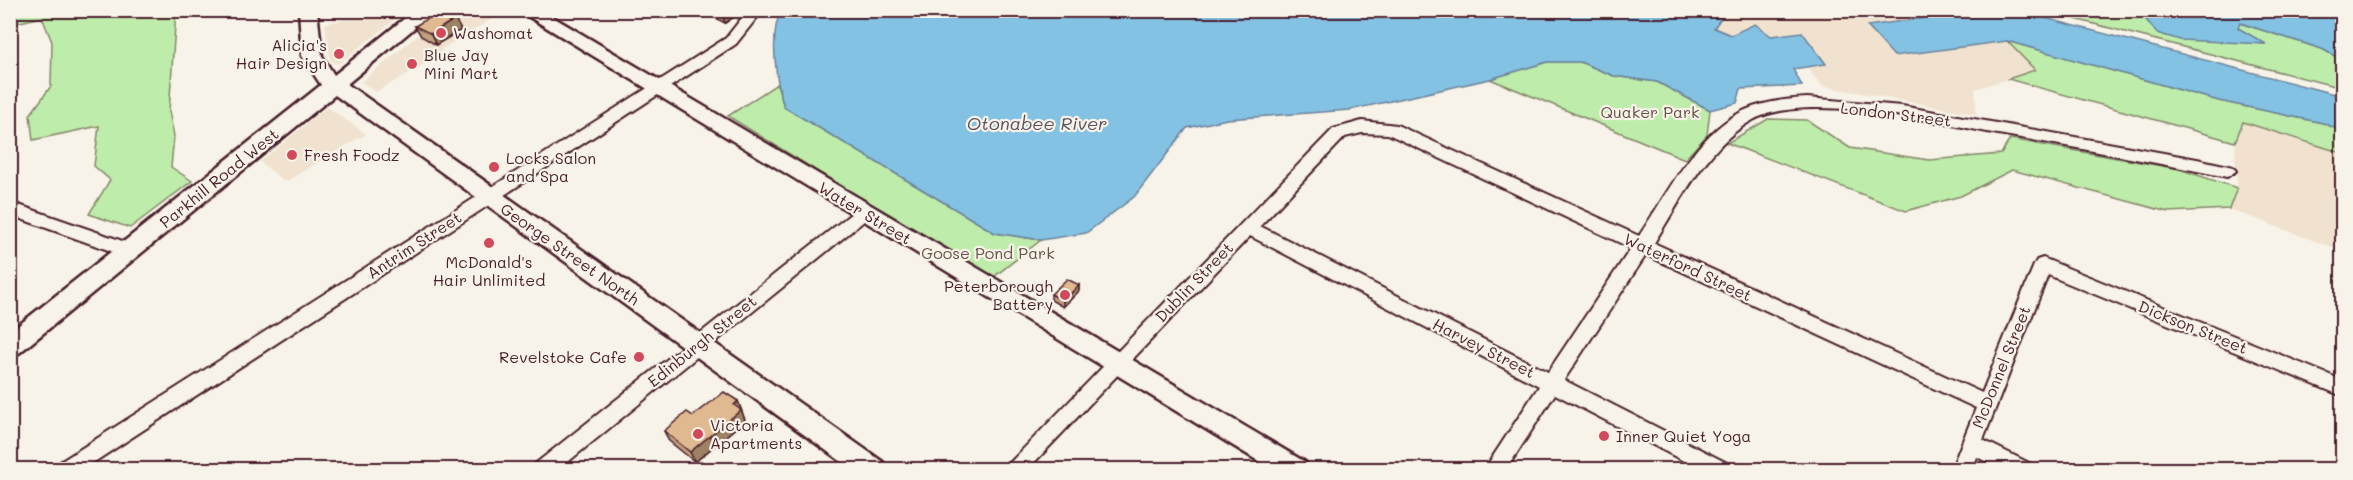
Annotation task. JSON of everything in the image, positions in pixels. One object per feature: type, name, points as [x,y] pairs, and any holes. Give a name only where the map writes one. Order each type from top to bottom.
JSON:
[{"type":"main road","name":"George Street North","points":[[308,10],[312,56],[323,76],[489,197],[874,470]]},
{"type":"main road","name":"Parkhill Road West","points":[[10,346],[427,10]]},
{"type":"main road","name":"Water Street","points":[[527,10],[1296,470]]},
{"type":"street","name":"Antrim Street","points":[[64,470],[731,41],[756,10]]},
{"type":"street","name":"London Street","points":[[1494,470],[1716,139],[1759,110],[1796,104],[1874,108],[2149,154],[2227,171]]},
{"type":"street","name":"Dublin Street","points":[[1013,470],[1339,133],[1362,127],[1391,129]]},
{"type":"street","name":"Waterford Street","points":[[1391,129],[1986,404]]},
{"type":"street","points":[[10,208],[128,250]]},
{"type":"street","name":"Edinburgh Street","points":[[542,470],[863,213]]},
{"type":"street","name":"Harvey Street","points":[[1247,227],[1722,470]]},
{"type":"street","name":"McDonnel Street","points":[[1961,470],[2043,265]]},
{"type":"street","name":"Dickson Street","points":[[2043,265],[2343,388]]},
{"type":"street","points":[[1971,444],[2024,470]]},
{"type":"shaded area","points":[[376,10],[406,11],[338,64],[330,60],[325,24]]},
{"type":"shaded area","points":[[500,10],[504,12],[440,50],[444,53],[376,92],[361,82],[447,11]]},
{"type":"shaded area","points":[[1726,11],[1902,11],[1926,18],[1868,25],[1894,56],[2007,41],[2036,70],[1975,89],[1976,114],[1822,86],[1807,67],[1825,65],[1802,32],[1771,36],[1755,24],[1731,35],[1713,28]]},
{"type":"shaded area","points":[[327,107],[366,134],[285,182],[260,162]]},
{"type":"shaded area","points":[[2243,122],[2342,153],[2342,251],[2229,209],[2237,187],[2235,142]]},
{"type":"green space","points":[[10,11],[176,11],[169,111],[174,136],[171,167],[192,181],[130,228],[89,214],[110,180],[94,166],[99,126],[33,140],[30,115],[51,86],[52,42],[42,17],[11,24]]},
{"type":"green space","points":[[2044,11],[2139,11],[2157,33],[2265,44],[2238,28],[2239,23],[2322,49],[2342,60],[2342,88]]},
{"type":"green space","points":[[2007,41],[2219,101],[2323,123],[2342,131],[2342,153],[2243,122],[2235,142],[2008,79],[2035,70]]},
{"type":"green space","name":"Quaker Park","points":[[1547,62],[1580,62],[1614,76],[1657,82],[1710,110],[1707,135],[1685,159],[1490,79]]},
{"type":"green space","name":"Goose Pond Park","points":[[777,84],[784,107],[995,233],[1041,240],[991,279],[728,116]]},
{"type":"green space","points":[[1768,119],[1807,120],[1850,148],[1929,160],[2001,154],[2010,139],[2179,169],[2237,188],[2229,209],[2168,212],[2012,170],[1961,196],[1906,211],[1727,143]]},
{"type":"water","name":"Otonabee River","points":[[781,10],[1726,11],[1714,28],[1731,35],[1755,24],[1771,36],[1802,32],[1826,64],[1793,69],[1802,86],[1741,89],[1737,103],[1710,110],[1657,82],[1614,76],[1580,62],[1547,62],[1490,79],[1350,110],[1227,119],[1187,128],[1134,197],[1086,233],[1041,240],[995,233],[784,107],[775,58],[775,32]]},
{"type":"water","points":[[1902,11],[2018,11],[2342,96],[2342,131],[2323,123],[2219,101],[2007,41],[1894,56],[1867,26],[1924,18]]},
{"type":"water","points":[[2139,11],[2342,11],[2342,60],[2322,49],[2240,23],[2238,28],[2266,44],[2180,40],[2157,33]]},
{"type":"building","points":[[711,10],[734,10],[723,17]]},
{"type":"building","points":[[440,11],[455,19],[431,34],[415,26]]},
{"type":"building","points":[[1067,279],[1079,285],[1063,301],[1051,294]]},
{"type":"building","points":[[724,392],[738,401],[734,405],[741,410],[690,452],[664,431],[687,412],[693,416]]},
{"type":"building","points":[[93,464],[99,470],[85,470]]},
{"type":"place","name":"Washomat","points":[[441,33]]},
{"type":"place","name":"Alicia's Hair Design","points":[[339,54]]},
{"type":"place","name":"Blue Jay Mini Mart","points":[[412,64]]},
{"type":"place","name":"Fresh Foodz","points":[[292,155]]},
{"type":"place","name":"Locks Salon and Spa","points":[[494,167]]},
{"type":"place","name":"McDonald's Hair Unlimited","points":[[489,243]]},
{"type":"place","name":"Peterborough Battery","points":[[1065,295]]},
{"type":"place","name":"Revelstoke Cafe","points":[[639,357]]},
{"type":"place","name":"Victoria Apartments","points":[[698,434]]},
{"type":"place","name":"Inner Quiet Yoga","points":[[1604,436]]}]
